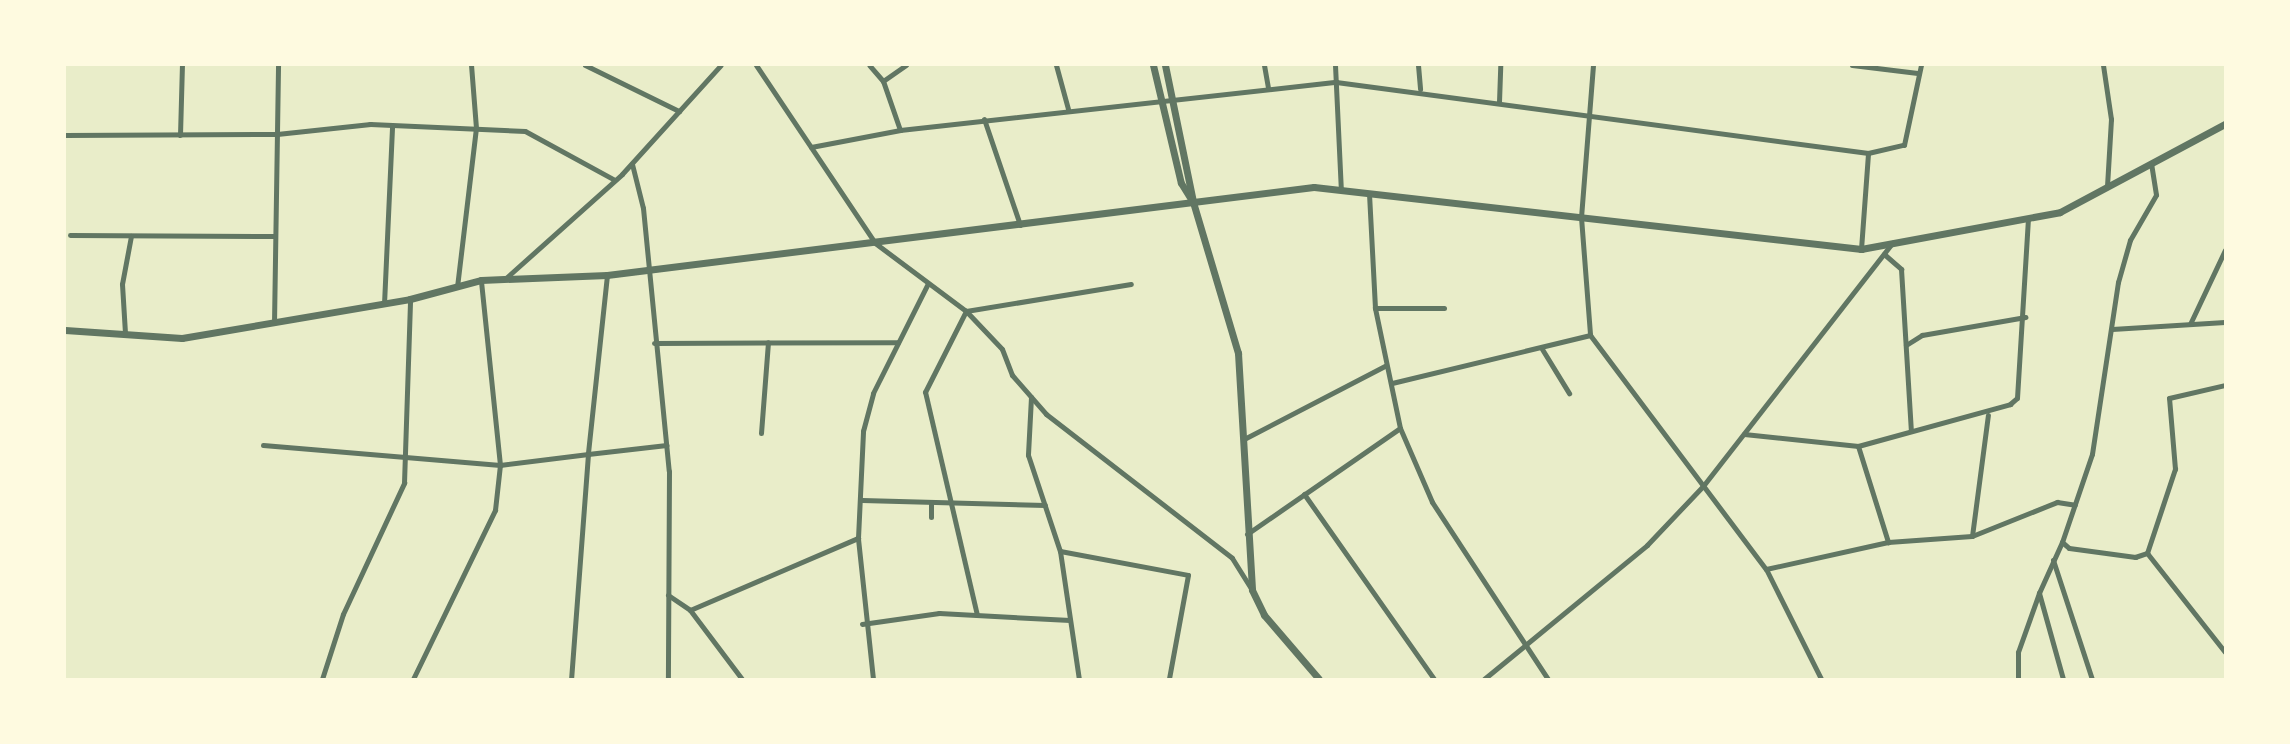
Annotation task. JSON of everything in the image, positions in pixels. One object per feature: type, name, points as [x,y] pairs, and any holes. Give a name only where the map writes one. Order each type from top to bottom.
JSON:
[{"type":"street","points":[[180,135],[182,65]]},
{"type":"street","points":[[274,323],[278,65]]},
{"type":"street","points":[[457,286],[476,128],[471,65]]},
{"type":"street","points":[[585,65],[679,111]]},
{"type":"street","points":[[507,276],[632,164],[721,65]]},
{"type":"street","points":[[756,65],[875,243],[927,285],[966,311],[1002,349],[1012,374],[1031,397],[1231,558],[1252,590],[1264,615],[1319,679]]},
{"type":"street","points":[[869,65],[883,81],[900,130]]},
{"type":"street","points":[[883,81],[906,65]]},
{"type":"street","points":[[1056,65],[1068,109]]},
{"type":"street","points":[[1153,65],[1181,183],[1193,202]]},
{"type":"street","points":[[1165,65],[1193,202],[1238,352],[1252,590]]},
{"type":"street","points":[[1264,65],[1268,88]]},
{"type":"street","points":[[1335,65],[1340,190]]},
{"type":"street","points":[[1418,65],[1420,89]]},
{"type":"street","points":[[1499,102],[1500,65]]},
{"type":"street","points":[[1592,65],[1581,217],[1590,335],[1766,569],[1821,679]]},
{"type":"street","points":[[1852,65],[1918,74]]},
{"type":"street","points":[[811,147],[900,130],[984,119],[1336,82],[1420,89],[1868,153],[1904,145],[1921,65]]},
{"type":"street","points":[[2104,65],[2111,119],[2107,187]]},
{"type":"street","points":[[984,119],[1020,225]]},
{"type":"street","points":[[65,330],[182,338],[384,304],[507,276],[607,275],[646,271],[1314,187],[1861,249],[2060,212],[2225,124]]},
{"type":"street","points":[[65,135],[277,134],[392,125],[525,131],[615,180]]},
{"type":"street","points":[[384,304],[392,125]]},
{"type":"street","points":[[1861,249],[1868,153]]},
{"type":"street","points":[[2019,679],[2039,593],[2075,505],[2102,411],[2112,329],[2130,240],[2156,195],[2151,163]]},
{"type":"street","points":[[632,164],[643,208],[646,271],[666,445],[668,679]]},
{"type":"street","points":[[1368,193],[1375,308],[1400,428],[1432,502],[1548,679]]},
{"type":"street","points":[[1744,433],[1858,446],[1911,431],[1988,415],[2017,398],[2025,317],[2028,218]]},
{"type":"street","points":[[70,235],[275,236]]},
{"type":"street","points":[[125,333],[122,284],[131,236]]},
{"type":"street","points":[[1484,679],[1647,545],[1703,485],[1892,243]]},
{"type":"street","points":[[2190,324],[2225,250]]},
{"type":"street","points":[[1884,254],[1901,269],[1911,431]]},
{"type":"street","points":[[570,679],[587,454],[607,275]]},
{"type":"street","points":[[413,679],[495,510],[500,465],[481,280]]},
{"type":"street","points":[[966,311],[1130,284]]},
{"type":"street","points":[[873,679],[862,624],[858,538],[862,500],[863,431],[898,342],[927,285]]},
{"type":"street","points":[[322,679],[409,455],[410,299]]},
{"type":"street","points":[[1375,308],[1444,308]]},
{"type":"street","points":[[966,311],[925,392],[977,615]]},
{"type":"street","points":[[1906,346],[1922,335],[2025,317]]},
{"type":"street","points":[[2112,329],[2225,322]]},
{"type":"street","points":[[1392,383],[1542,349],[1590,335]]},
{"type":"street","points":[[761,433],[768,342]]},
{"type":"street","points":[[654,343],[898,342]]},
{"type":"street","points":[[1542,349],[1569,393]]},
{"type":"street","points":[[1244,439],[1385,366]]},
{"type":"street","points":[[2062,542],[2069,548],[2135,557],[2147,552],[2175,470],[2169,398],[2225,385]]},
{"type":"street","points":[[1031,397],[1028,455],[1060,551],[1079,679]]},
{"type":"street","points":[[1972,536],[1988,415]]},
{"type":"street","points":[[1247,534],[1400,428]]},
{"type":"street","points":[[263,445],[409,455],[500,465],[666,445]]},
{"type":"street","points":[[1858,446],[1888,542]]},
{"type":"street","points":[[1304,494],[1434,679]]},
{"type":"street","points":[[862,500],[1045,505]]},
{"type":"street","points":[[931,502],[931,517]]},
{"type":"street","points":[[1766,569],[1888,542],[1972,536],[2057,502],[2075,505]]},
{"type":"street","points":[[690,610],[858,538]]},
{"type":"street","points":[[1060,551],[1188,575],[1168,679]]},
{"type":"street","points":[[2147,552],[2225,652]]},
{"type":"street","points":[[2053,561],[2092,679]]},
{"type":"street","points":[[2039,593],[2063,679]]},
{"type":"street","points":[[668,595],[690,610],[742,679]]},
{"type":"street","points":[[862,624],[939,613],[1070,620]]}]
